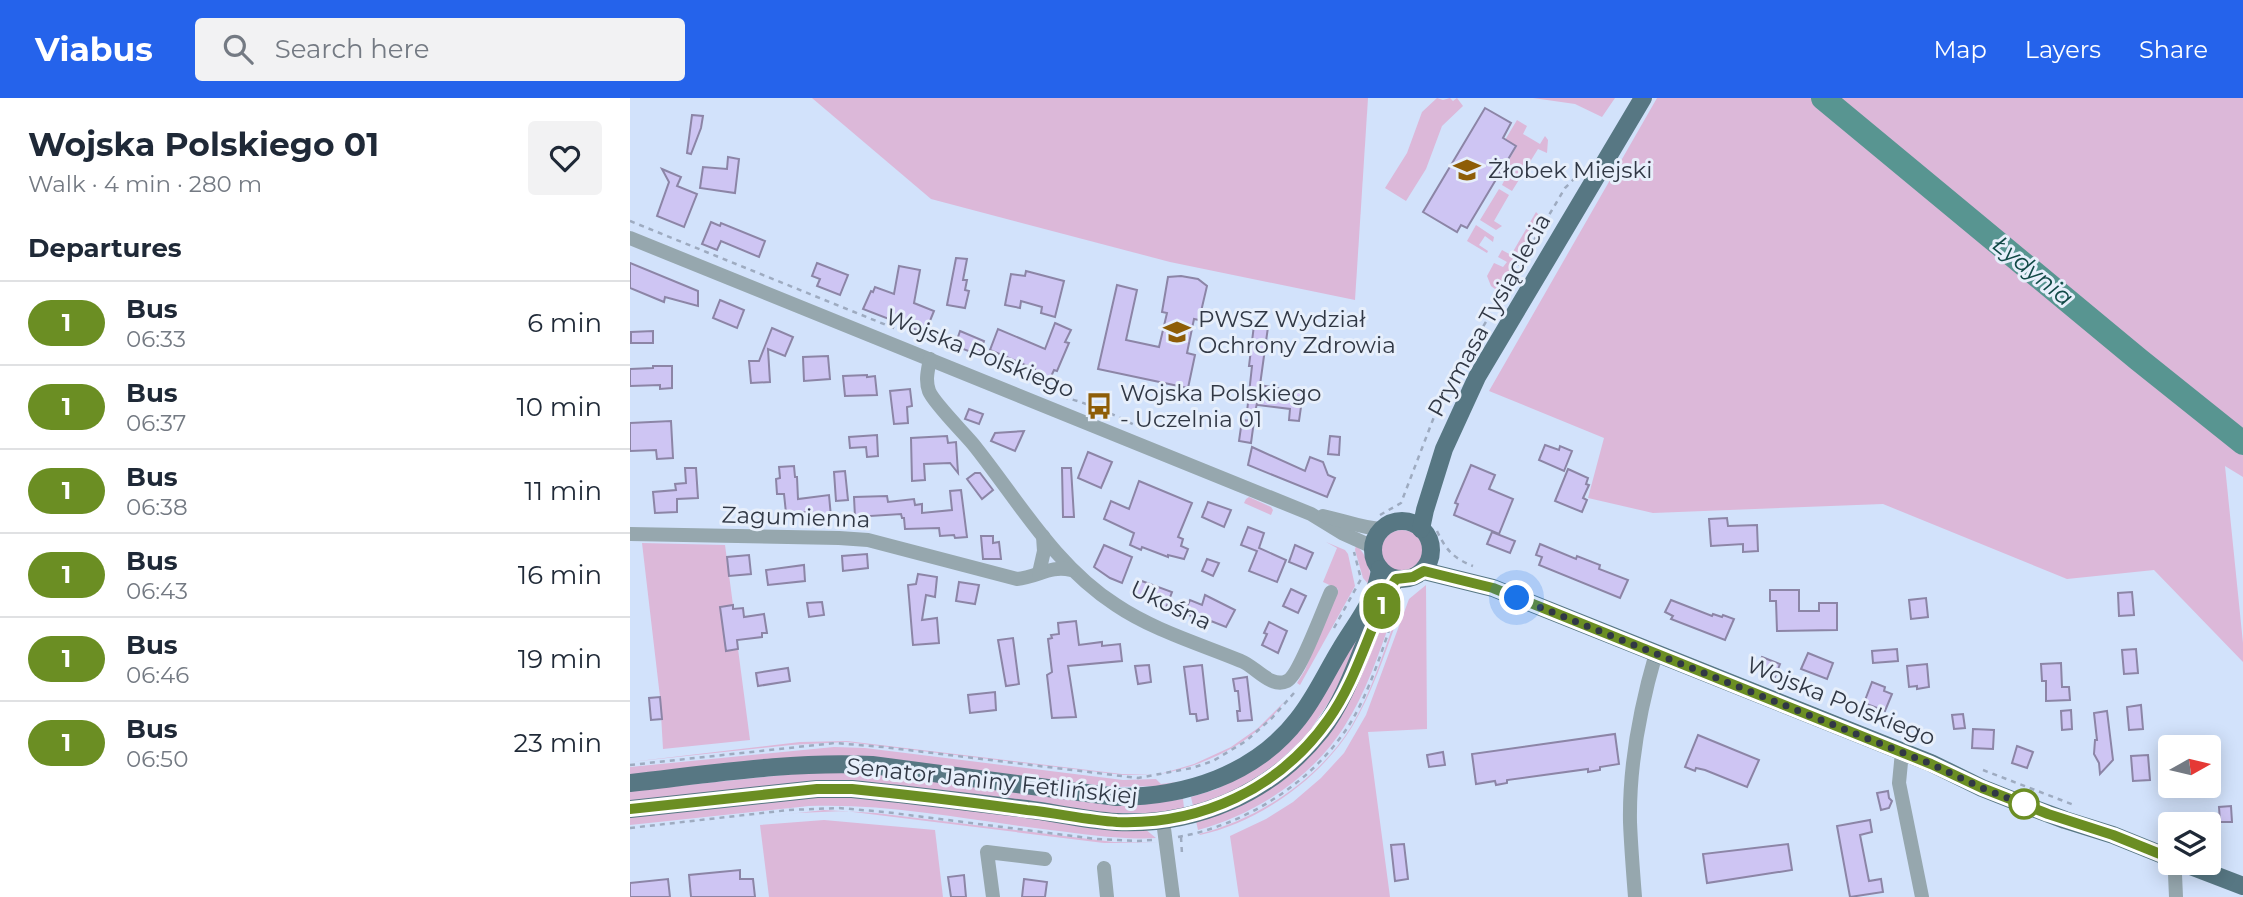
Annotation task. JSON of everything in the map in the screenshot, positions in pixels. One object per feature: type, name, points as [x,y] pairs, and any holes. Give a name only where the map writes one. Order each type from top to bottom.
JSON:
[{"type":"main road","name":"Prymasa Tysiąclecia","points":[[1400,521],[1409,515],[1444,449],[1477,377],[1643,98]]},
{"type":"main road","name":"Prymasa Tysiąclecia","points":[[1422,529],[1425,510],[1444,449]]},
{"type":"main road","points":[[1400,521],[1412,523],[1422,529],[1429,539],[1431,553],[1424,571],[1413,577],[1396,579],[1380,569],[1363,538],[1390,523],[1400,521]]},
{"type":"main road","name":"Wojska Polskiego","points":[[1431,553],[1493,588],[1902,752],[2018,802],[2158,853]]},
{"type":"main road","name":"Senator Janiny Fetlińskiej","points":[[630,783],[788,765],[834,763],[872,765],[1117,797],[1143,797],[1185,791],[1234,772],[1270,747],[1297,720],[1376,591],[1380,569]]},
{"type":"main road","name":"Wojska Polskiego","points":[[1424,571],[1493,588]]},
{"type":"main road","name":"Senator Janiny Fetlińskiej","points":[[630,809],[817,789],[852,789],[1113,821],[1163,821],[1213,809],[1244,795],[1273,777],[1309,745],[1331,716],[1396,579]]},
{"type":"main road","points":[[2213,875],[2243,886]]},
{"type":"street","name":"Wojska Polskiego","points":[[630,238],[1311,514],[1363,538]]},
{"type":"street","name":"Ukośna","points":[[930,359],[926,377],[929,392],[1042,536],[1070,570],[1134,617],[1249,664],[1274,681],[1284,683],[1292,679],[1300,665],[1331,592]]},
{"type":"street","name":"Zagumienna","points":[[630,534],[868,540],[1017,579],[1029,578],[1059,567],[1070,570]]},
{"type":"street","points":[[1039,573],[1044,551],[1042,536]]},
{"type":"street","points":[[1635,897],[1630,820],[1634,754],[1646,687],[1656,653]]},
{"type":"street","points":[[1902,752],[1899,783],[1922,897]]},
{"type":"street","points":[[1163,821],[1174,897]]},
{"type":"street","points":[[993,897],[987,852],[1045,859]]},
{"type":"street","points":[[1104,868],[1107,897]]},
{"type":"street","points":[[2175,875],[2176,897]]},
{"type":"path","points":[[1333,629],[1361,579],[1353,550],[1363,538],[1366,517],[1376,517],[1401,503],[1442,396],[1565,188],[1581,172]]},
{"type":"path","points":[[630,221],[909,335]]},
{"type":"path","points":[[1063,398],[1081,401],[1123,418],[1143,430]]},
{"type":"path","points":[[630,765],[835,743],[1138,778],[1192,768],[1213,761],[1246,741],[1297,691]]},
{"type":"shaded area","points":[[812,98],[1368,98],[1355,300],[1170,262],[931,199]]},
{"type":"shaded area","points":[[1437,98],[1450,98],[1453,101],[1457,98],[1463,106],[1442,126],[1426,169],[1406,201],[1385,188],[1407,153],[1422,112]]},
{"type":"shaded area","points":[[1533,98],[1615,98],[1602,117],[1575,104]]},
{"type":"shaded area","points":[[1657,98],[2243,98],[2243,477],[2225,466],[2243,662],[2154,570],[2067,579],[1883,504],[1653,513],[1588,498],[1604,438],[1489,391]]},
{"type":"shaded area","points":[[1517,120],[1527,126],[1523,134],[1540,144],[1545,136],[1548,140],[1547,153],[1538,149],[1512,191],[1502,185],[1506,177],[1501,174],[1517,146],[1505,140]]},
{"type":"shaded area","points":[[1499,189],[1509,195],[1494,221],[1502,226],[1496,230],[1480,220]]},
{"type":"shaded area","points":[[1536,212],[1543,219],[1499,292],[1491,286],[1487,276],[1494,263],[1503,267],[1507,262],[1498,257],[1502,250],[1511,255]]},
{"type":"shaded area","points":[[1476,225],[1494,237],[1493,242],[1485,236],[1479,245],[1488,251],[1487,253],[1467,241]]},
{"type":"shaded area","points":[[1249,497],[1271,507],[1271,515],[1244,503]]},
{"type":"shaded area","points":[[1402,530],[1417,536],[1423,551],[1417,566],[1402,572],[1387,566],[1381,551],[1387,536]]},
{"type":"shaded area","points":[[1326,542],[1345,550],[1348,554],[1355,586],[1300,685],[1297,683],[1305,670],[1338,589],[1323,582],[1337,548]]},
{"type":"shaded area","points":[[642,543],[725,545],[733,605],[720,607],[726,650],[738,649],[750,740],[663,749],[660,697]]},
{"type":"shaded area","points":[[1356,545],[1368,564],[1370,586],[1363,578]]},
{"type":"shaded area","points":[[1426,585],[1427,729],[1368,732],[1390,897],[1239,897],[1230,836],[1266,819],[1293,802],[1344,753],[1366,715],[1409,599]]},
{"type":"shaded area","points":[[1384,610],[1393,614],[1372,672],[1352,714],[1331,745],[1299,778],[1280,792],[1240,814],[1198,830],[1196,821],[1289,773]]},
{"type":"shaded area","points":[[1367,617],[1337,690],[1307,735],[1276,764],[1237,790],[1193,806],[1191,797],[1217,789],[1251,771]]},
{"type":"shaded area","points":[[1396,617],[1383,659],[1372,687],[1359,714],[1352,727],[1339,746],[1323,764],[1286,796],[1265,809],[1222,829],[1200,835],[1264,808],[1285,795],[1322,764],[1351,727],[1365,701]]},
{"type":"shaded area","points":[[1284,702],[1260,729],[1230,750],[1196,765],[1160,774],[1194,764],[1231,747],[1258,728]]},
{"type":"shaded area","points":[[847,741],[1122,774],[1155,774],[1123,775],[846,742],[630,762],[800,742]]},
{"type":"shaded area","points":[[834,747],[865,748],[1123,780],[1156,779],[1161,784],[1177,782],[1159,786],[1114,787],[863,757],[630,776],[630,767]]},
{"type":"shaded area","points":[[858,772],[1139,805],[1183,799],[1184,808],[1160,813],[1108,813],[879,784],[630,801],[630,791],[803,773]]},
{"type":"shaded area","points":[[844,796],[1145,829],[1156,838],[1103,836],[930,813],[839,806],[809,806],[630,825],[630,816],[803,797]]},
{"type":"shaded area","points":[[824,810],[843,811],[798,813],[630,832]]},
{"type":"shaded area","points":[[848,811],[1114,842],[1158,843],[1104,843]]},
{"type":"shaded area","points":[[824,820],[935,830],[943,897],[769,897],[760,825]]},
{"type":"building","points":[[1485,108],[1511,123],[1503,138],[1516,146],[1467,228],[1461,225],[1457,232],[1423,212]]},
{"type":"building","points":[[692,115],[703,116],[691,154],[687,153]]},
{"type":"building","points":[[728,157],[739,159],[735,193],[700,188],[703,167],[727,169]]},
{"type":"building","points":[[662,169],[681,177],[677,186],[697,194],[684,227],[657,216],[669,182]]},
{"type":"building","points":[[711,222],[720,226],[721,223],[765,241],[759,257],[721,241],[717,250],[702,244]]},
{"type":"building","points":[[956,258],[967,259],[963,280],[967,280],[965,290],[969,291],[965,308],[947,305]]},
{"type":"building","points":[[630,263],[698,291],[698,306],[665,297],[664,302],[630,288]]},
{"type":"building","points":[[817,263],[848,275],[840,295],[817,286],[820,279],[812,276]]},
{"type":"building","points":[[899,266],[920,270],[914,303],[934,311],[925,333],[863,309],[875,287],[894,294]]},
{"type":"building","points":[[1026,271],[1064,281],[1055,317],[1041,313],[1042,307],[1021,301],[1020,308],[1005,305],[1011,274],[1025,276]]},
{"type":"building","name":"PWSZ Wydział Ochrony Zdrowia","points":[[1168,277],[1198,279],[1207,286],[1199,320],[1194,319],[1187,353],[1195,355],[1188,388],[1098,369],[1117,285],[1137,290],[1126,340],[1159,347],[1167,313],[1162,312]]},
{"type":"building","points":[[720,300],[744,310],[737,328],[713,318]]},
{"type":"building","points":[[1055,323],[1071,330],[1065,342],[1069,343],[1057,371],[1054,370],[1048,383],[1032,377],[1035,369],[990,350],[998,329],[1045,349]]},
{"type":"building","points":[[1254,325],[1268,327],[1260,385],[1303,393],[1299,421],[1289,420],[1290,409],[1257,405],[1258,398],[1255,413],[1247,412]]},
{"type":"building","points":[[772,328],[793,337],[785,356],[768,349],[770,382],[751,383],[749,361],[759,361]]},
{"type":"building","points":[[653,331],[653,343],[631,343],[631,332]]},
{"type":"building","points":[[960,331],[984,341],[979,355],[955,346]]},
{"type":"building","points":[[828,356],[830,379],[804,381],[803,357]]},
{"type":"building","points":[[672,366],[672,388],[660,389],[660,385],[630,386],[630,369]]},
{"type":"building","points":[[843,376],[875,376],[877,395],[845,396]]},
{"type":"building","points":[[910,389],[912,406],[907,407],[908,423],[894,424],[890,391]]},
{"type":"building","points":[[969,409],[983,414],[979,424],[965,419]]},
{"type":"building","points":[[1242,420],[1254,421],[1251,443],[1239,441]]},
{"type":"building","points":[[671,421],[673,458],[657,459],[656,450],[630,451],[630,423]]},
{"type":"building","points":[[1024,431],[1015,451],[991,441],[995,433]]},
{"type":"building","points":[[877,435],[878,456],[867,457],[866,447],[850,448],[849,437]]},
{"type":"building","points":[[947,436],[948,443],[956,442],[958,473],[950,463],[924,464],[925,480],[912,481],[911,438]]},
{"type":"building","points":[[1330,436],[1340,437],[1339,455],[1328,454]]},
{"type":"building","points":[[1545,445],[1559,450],[1560,446],[1572,451],[1564,471],[1539,460]]},
{"type":"building","points":[[1252,447],[1305,471],[1310,457],[1323,462],[1328,475],[1335,478],[1327,497],[1248,465]]},
{"type":"building","points":[[1088,452],[1112,462],[1101,488],[1078,478]]},
{"type":"building","points":[[1471,465],[1495,475],[1489,489],[1513,499],[1499,534],[1454,515],[1458,504],[1455,503]]},
{"type":"building","points":[[794,466],[798,499],[829,495],[831,517],[812,519],[811,512],[786,513],[784,494],[777,494],[776,479],[780,478],[779,467]]},
{"type":"building","points":[[685,468],[696,468],[698,498],[677,499],[677,512],[655,513],[653,492],[676,490],[675,484],[686,483]]},
{"type":"building","points":[[1062,468],[1071,468],[1074,517],[1063,517]]},
{"type":"building","points":[[1568,469],[1588,478],[1586,484],[1589,485],[1583,498],[1587,500],[1582,512],[1555,501]]},
{"type":"building","points":[[845,471],[848,500],[836,501],[834,472]]},
{"type":"building","points":[[980,473],[993,490],[982,499],[967,479]]},
{"type":"building","points":[[1139,481],[1192,503],[1178,537],[1183,539],[1181,546],[1188,549],[1184,559],[1130,545],[1134,533],[1104,519],[1111,501],[1129,509]]},
{"type":"building","points":[[961,490],[967,537],[940,536],[939,528],[905,529],[901,514],[855,517],[854,497],[887,496],[888,502],[914,499],[915,505],[922,504],[922,513],[952,510],[950,491]]},
{"type":"building","points":[[1208,502],[1231,510],[1224,527],[1202,517]]},
{"type":"building","points":[[1727,518],[1728,526],[1757,525],[1758,551],[1743,552],[1743,544],[1711,546],[1709,519]]},
{"type":"building","points":[[1248,527],[1264,533],[1259,548],[1286,560],[1277,582],[1249,571],[1257,551],[1241,545]]},
{"type":"building","points":[[1492,532],[1515,541],[1510,553],[1487,544]]},
{"type":"building","points":[[981,536],[993,536],[993,543],[999,542],[1001,559],[983,559]]},
{"type":"building","points":[[1540,544],[1576,559],[1577,556],[1600,565],[1599,569],[1628,580],[1620,598],[1539,565],[1542,557],[1536,555]]},
{"type":"building","points":[[1104,545],[1132,557],[1122,583],[1094,567]]},
{"type":"building","points":[[1295,545],[1313,553],[1306,569],[1289,562]]},
{"type":"building","points":[[867,554],[868,568],[843,571],[842,556]]},
{"type":"building","points":[[749,555],[751,574],[729,576],[727,557]]},
{"type":"building","points":[[1207,559],[1219,563],[1213,576],[1202,571]]},
{"type":"building","points":[[804,565],[805,581],[768,585],[766,570]]},
{"type":"building","points":[[918,574],[937,577],[935,597],[926,595],[922,620],[937,618],[939,643],[913,645],[908,585],[916,584]]},
{"type":"building","points":[[1139,580],[1172,592],[1166,608],[1133,593]]},
{"type":"building","points":[[959,582],[979,585],[975,604],[956,601]]},
{"type":"building","points":[[1291,589],[1306,596],[1298,613],[1283,606]]},
{"type":"building","points":[[1770,590],[1799,590],[1799,611],[1819,611],[1819,603],[1837,603],[1837,630],[1777,631],[1776,601],[1770,601]]},
{"type":"building","points":[[2132,592],[2134,615],[2119,616],[2118,593]]},
{"type":"building","points":[[1205,595],[1235,610],[1226,627],[1211,621],[1209,624],[1184,613],[1190,600],[1202,605]]},
{"type":"building","points":[[1926,598],[1928,617],[1911,619],[1909,600]]},
{"type":"building","points":[[1671,600],[1712,616],[1723,615],[1734,619],[1725,640],[1671,619],[1673,616],[1665,612]]},
{"type":"building","points":[[822,602],[824,615],[809,617],[807,603]]},
{"type":"building","points":[[733,605],[733,609],[743,608],[744,617],[764,614],[767,633],[762,633],[762,637],[737,640],[738,649],[726,651],[720,607]]},
{"type":"building","points":[[1076,621],[1079,645],[1102,642],[1102,646],[1120,644],[1122,661],[1068,666],[1076,717],[1052,718],[1047,675],[1052,672],[1048,639],[1052,638],[1051,635],[1059,634],[1058,623]]},
{"type":"building","points":[[1269,622],[1287,631],[1278,653],[1262,645]]},
{"type":"building","points":[[1013,638],[1019,684],[1006,686],[998,640]]},
{"type":"building","points":[[1897,649],[1898,661],[1873,663],[1872,651]]},
{"type":"building","points":[[2136,649],[2138,673],[2124,674],[2122,650]]},
{"type":"building","points":[[1808,653],[1833,663],[1827,679],[1801,669]]},
{"type":"building","points":[[1762,657],[1780,664],[1775,677],[1757,670]]},
{"type":"building","points":[[2061,663],[2062,687],[2069,687],[2070,700],[2046,701],[2046,681],[2042,681],[2041,664]]},
{"type":"building","points":[[1927,664],[1929,687],[1909,687],[1907,666]]},
{"type":"building","points":[[1149,665],[1151,682],[1138,684],[1135,666]]},
{"type":"building","points":[[1202,665],[1208,719],[1197,721],[1196,714],[1190,714],[1184,667]]},
{"type":"building","points":[[788,668],[790,681],[758,686],[756,673]]},
{"type":"building","points":[[1247,677],[1252,720],[1238,721],[1238,691],[1235,691],[1233,679]]},
{"type":"building","points":[[1872,682],[1885,687],[1884,691],[1892,694],[1885,711],[1864,703]]},
{"type":"building","points":[[995,692],[996,710],[970,713],[968,695]]},
{"type":"building","points":[[660,697],[662,719],[651,720],[649,698]]},
{"type":"building","points":[[2141,705],[2143,729],[2129,730],[2127,707]]},
{"type":"building","points":[[2071,710],[2072,729],[2062,730],[2061,711]]},
{"type":"building","points":[[2107,711],[2113,760],[2100,774],[2099,763],[2094,754],[2097,740],[2094,713]]},
{"type":"building","points":[[1963,714],[1965,728],[1954,729],[1952,715]]},
{"type":"building","points":[[1973,729],[1994,730],[1993,749],[1972,748]]},
{"type":"building","points":[[1615,734],[1619,764],[1588,772],[1588,769],[1507,780],[1507,783],[1496,785],[1495,781],[1476,784],[1472,754]]},
{"type":"building","points":[[1698,735],[1759,760],[1747,787],[1705,770],[1696,768],[1695,771],[1685,767]]},
{"type":"building","points":[[2017,746],[2033,752],[2027,768],[2012,763]]},
{"type":"building","points":[[1443,752],[1445,765],[1429,767],[1427,755]]},
{"type":"building","points":[[2148,755],[2150,780],[2133,781],[2131,756]]},
{"type":"building","points":[[1888,791],[1892,801],[1889,808],[1881,810],[1877,793]]},
{"type":"building","points":[[2231,806],[2232,822],[2221,822],[2219,807]]},
{"type":"building","points":[[1870,820],[1872,832],[1860,835],[1869,881],[1881,879],[1883,892],[1850,897],[1837,826]]},
{"type":"building","points":[[1404,844],[1408,879],[1395,881],[1391,845]]},
{"type":"building","points":[[1788,844],[1792,870],[1707,883],[1703,854]]},
{"type":"building","points":[[740,870],[740,879],[753,879],[755,897],[691,897],[689,875]]},
{"type":"building","points":[[964,875],[966,897],[951,897],[948,877]]},
{"type":"building","points":[[668,879],[670,897],[630,897],[630,883]]},
{"type":"building","points":[[1024,879],[1047,882],[1045,897],[1022,897]]},
{"type":"waterway","name":"Łydynia","points":[[1823,98],[2243,443]]},
{"type":"bus line","name":"1","points":[[630,809],[817,789],[896,793],[1113,821],[1163,821],[1213,809],[1244,795],[1273,777],[1309,745],[1331,716],[1342,695],[1392,585],[1396,579],[1413,577],[1424,571],[1493,588],[1931,764],[1982,788],[2158,853]]},
{"type":"place","name":"Żłobek Miejski","points":[[1467,170]]},
{"type":"place","name":"PWSZ Wydział Ochrony Zdrowia","points":[[1177,332]]},
{"type":"place","name":"Wojska Polskiego - Uczelnia 01","points":[[1099,406]]},
{"type":"route","points":[[1517,598],[1931,764],[2031,807],[2024,804]]}]
